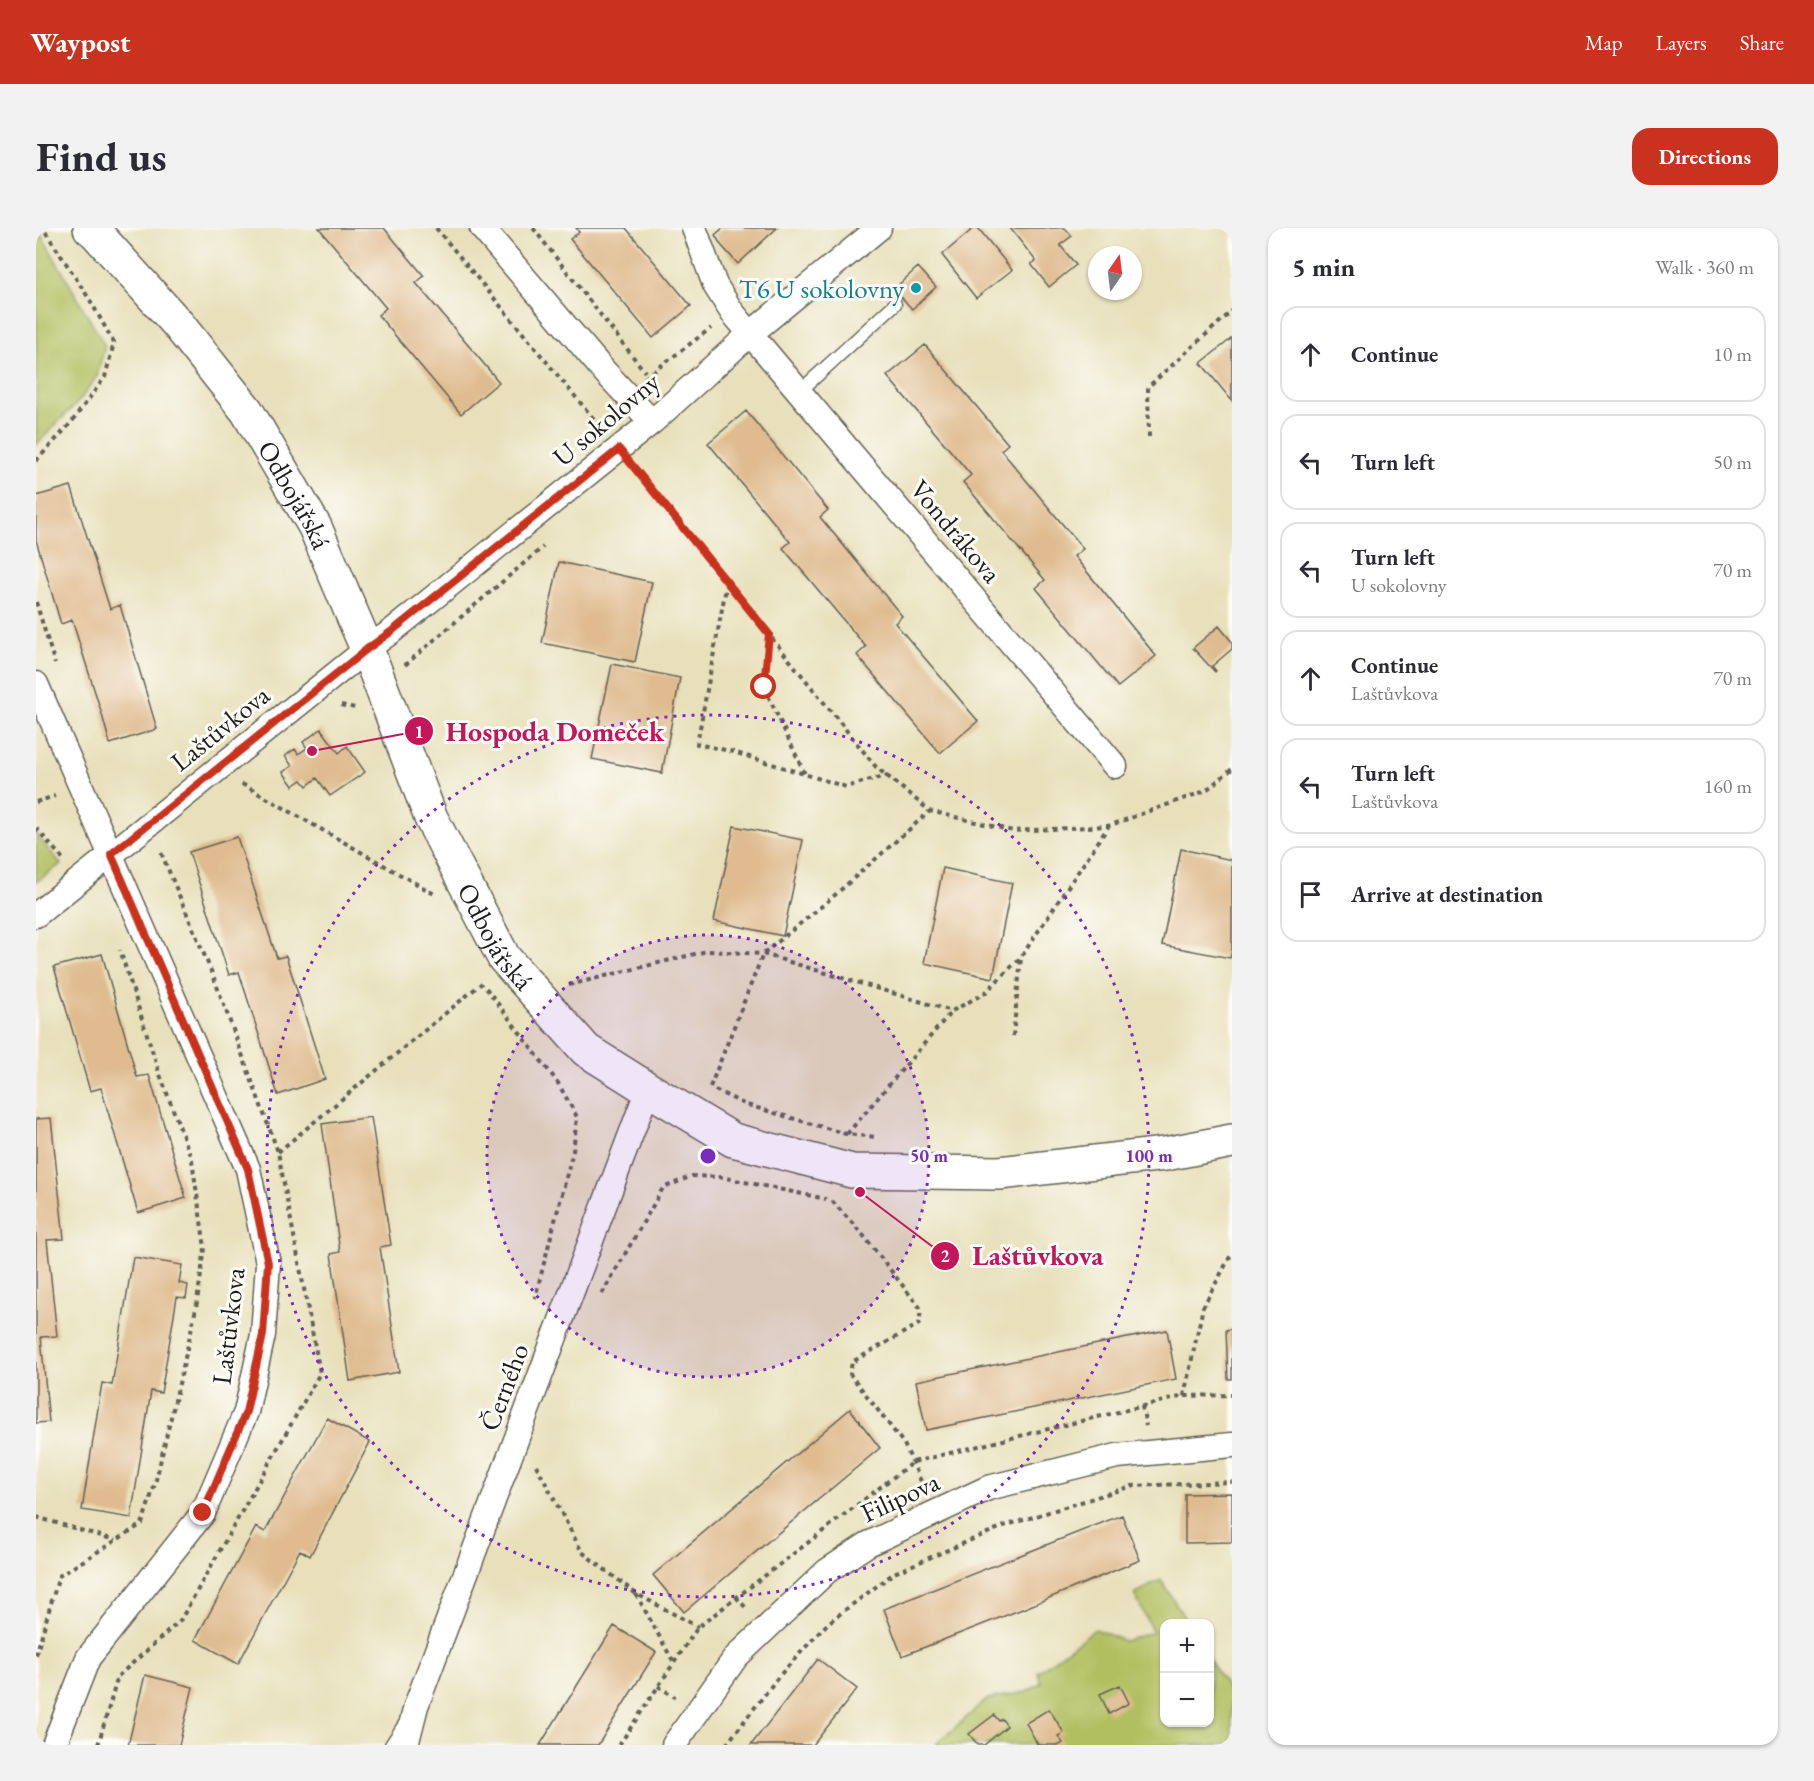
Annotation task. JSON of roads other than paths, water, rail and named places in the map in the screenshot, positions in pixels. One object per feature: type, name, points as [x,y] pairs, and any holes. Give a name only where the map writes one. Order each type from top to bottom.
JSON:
[{"type":"street","name":"Odbojářská","points":[[90,228],[177,323],[247,411],[315,527],[367,649],[431,818],[504,958],[586,1050],[733,1140],[852,1171],[999,1173],[1165,1154],[1232,1141]]},
{"type":"street","points":[[482,228],[604,371],[652,422]]},
{"type":"street","name":"Vondrákova","points":[[694,228],[715,285],[732,312],[1115,766]]},
{"type":"street","name":"U sokolovny","points":[[367,649],[652,422],[750,334],[879,228]]},
{"type":"street","name":"Laštůvkova","points":[[36,915],[367,649]]},
{"type":"street","name":"Laštůvkova","points":[[36,684],[248,1169],[268,1263],[263,1335],[246,1412],[203,1513],[88,1659],[54,1745]]},
{"type":"street","name":"Černého","points":[[406,1745],[416,1706],[648,1089]]},
{"type":"street","name":"Filipova","points":[[674,1745],[736,1657],[827,1571],[868,1544],[988,1488],[1117,1456],[1232,1445]]},
{"type":"lane","points":[[799,392],[895,304]]},
{"type":"lane","name":"Černého","points":[[391,1745],[416,1706]]},
{"type":"place","name":"T6 U sokolovny","points":[[916,288]]},
{"type":"place","name":"Hospoda Domeček","points":[[312,751]]},
{"type":"place","name":"Laštůvkova","points":[[860,1192]]}]
